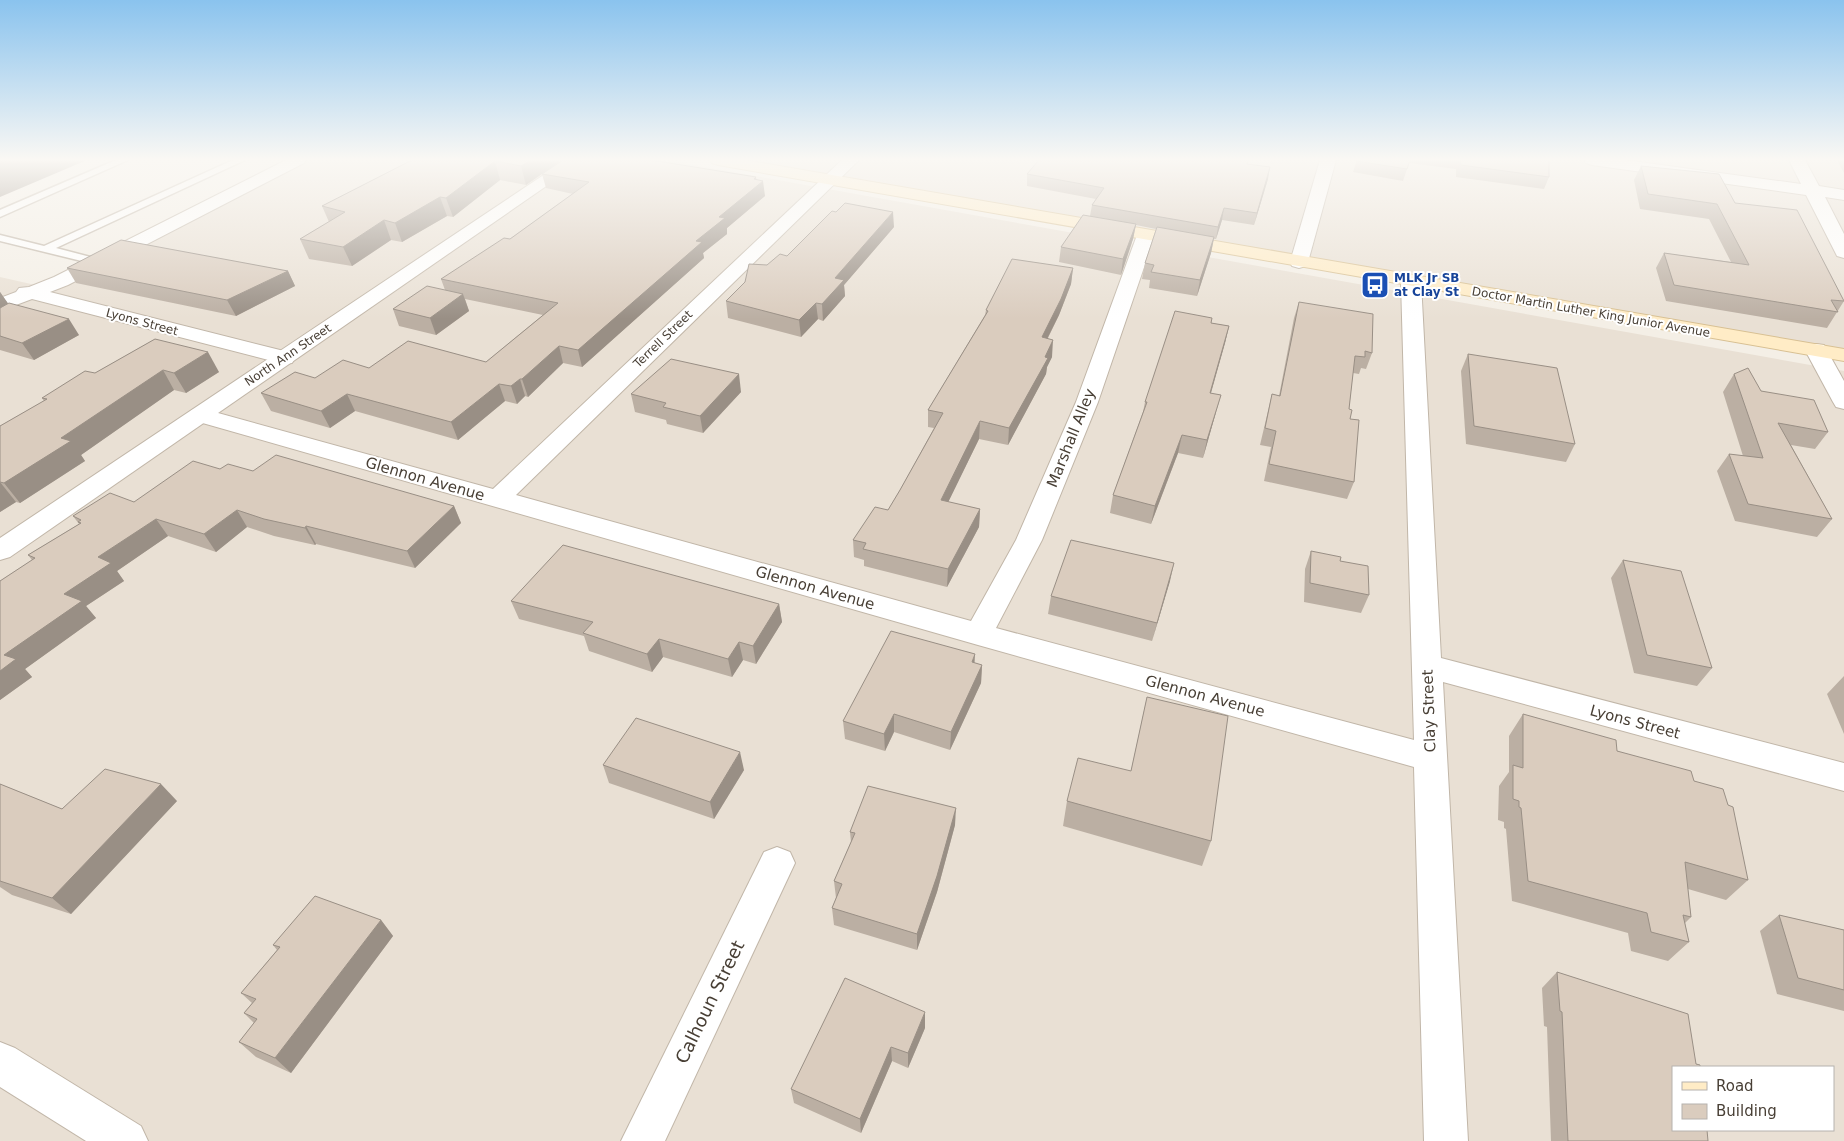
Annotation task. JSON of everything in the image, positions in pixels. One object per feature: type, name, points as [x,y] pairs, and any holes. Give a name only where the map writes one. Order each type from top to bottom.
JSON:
[{"type":"main road","name":"Doctor Martin Luther King Junior Avenue","points":[[1025,213],[1411,282],[1844,355]]},
{"type":"street","points":[[0,305],[61,281],[194,213]]},
{"type":"street","name":"North Ann Street","points":[[0,551],[497,213]]},
{"type":"street","name":"Terrell Street","points":[[496,499],[793,213]]},
{"type":"street","points":[[1298,262],[1312,213]]},
{"type":"street","points":[[1825,213],[1844,252]]},
{"type":"street","name":"Marshall Alley","points":[[978,634],[1028,540],[1087,402],[1146,235]]},
{"type":"street","name":"Clay Street","points":[[1411,282],[1446,1141]]},
{"type":"street","name":"Lyons Street","points":[[0,285],[284,358]]},
{"type":"street","points":[[1816,350],[1844,402]]},
{"type":"street","name":"Glennon Avenue","points":[[200,415],[978,634],[1430,758]]},
{"type":"street","name":"Lyons Street","points":[[1427,666],[1844,777]]},
{"type":"street","name":"Calhoun Street","points":[[643,1141],[776,863]]},
{"type":"street","points":[[0,1063],[126,1141]]},
{"type":"lane","points":[[46,250],[125,213]]},
{"type":"lane","points":[[0,238],[98,262]]},
{"type":"shaded area","points":[[204,213],[963,213],[1844,371],[1844,1141],[0,1141],[0,277],[53,289]]},
{"type":"shaded area","points":[[1047,213],[1844,213],[1844,351]]},
{"type":"building","points":[[343,213],[412,213],[395,223],[384,220],[343,247],[300,239]]},
{"type":"building","points":[[546,213],[724,213],[719,217],[725,218],[696,241],[702,242],[578,350],[559,346],[522,379],[511,386],[499,384],[451,422],[347,394],[321,411],[261,393],[295,372],[315,378],[343,360],[369,368],[408,341],[486,362],[558,303],[441,279],[504,238],[510,239]]},
{"type":"building","points":[[830,213],[892,213],[835,278],[844,280],[822,304],[816,303],[799,320],[726,301],[745,282],[749,264],[767,265],[780,254],[787,256]]},
{"type":"building","points":[[1139,213],[1222,213],[1218,227]]},
{"type":"building","points":[[1722,213],[1799,213],[1844,301],[1831,300],[1838,312],[1674,285],[1664,253],[1749,265]]},
{"type":"building","points":[[1083,215],[1136,224],[1123,259],[1061,247]]},
{"type":"building","points":[[1157,227],[1214,237],[1200,280],[1151,272],[1154,265],[1145,263]]},
{"type":"building","points":[[121,240],[288,271],[227,300],[67,268]]},
{"type":"building","points":[[1012,259],[1073,268],[1061,299],[1042,337],[1053,340],[1045,357],[1048,358],[1009,428],[980,421],[941,500],[980,509],[948,569],[863,549],[866,543],[853,540],[875,507],[888,510],[900,490],[943,413],[928,410],[988,311],[986,310]]},
{"type":"building","points":[[427,286],[463,294],[430,318],[393,309]]},
{"type":"building","points":[[1299,302],[1373,314],[1372,353],[1365,351],[1365,357],[1355,356],[1349,409],[1352,410],[1350,419],[1359,420],[1354,482],[1269,464],[1276,431],[1265,428],[1272,394],[1280,396]]},
{"type":"building","points":[[9,303],[69,319],[22,343],[0,336],[0,308]]},
{"type":"building","points":[[1175,311],[1212,318],[1211,323],[1229,326],[1210,393],[1221,395],[1207,440],[1182,435],[1155,506],[1113,495],[1147,402],[1145,402]]},
{"type":"building","points":[[155,339],[208,352],[174,373],[163,370],[61,438],[71,441],[4,483],[0,482],[0,426],[47,399],[42,398],[85,371],[95,373]]},
{"type":"building","points":[[1468,354],[1557,368],[1575,444],[1474,426]]},
{"type":"building","points":[[671,359],[739,374],[700,416],[663,407],[666,403],[631,394]]},
{"type":"building","points":[[1748,368],[1761,391],[1814,400],[1828,432],[1778,423],[1832,519],[1748,504],[1729,454],[1763,458],[1734,374]]},
{"type":"building","points":[[276,455],[454,506],[407,551],[306,526],[305,528],[264,519],[237,510],[204,534],[156,519],[98,557],[111,563],[64,594],[82,601],[4,655],[16,659],[0,671],[0,581],[35,558],[28,555],[81,523],[78,522],[81,520],[73,516],[110,493],[134,502],[193,461],[220,469],[228,464],[253,471]]},
{"type":"building","points":[[1071,540],[1174,563],[1157,623],[1051,596]]},
{"type":"building","points":[[563,545],[779,604],[753,646],[739,642],[728,659],[659,639],[647,654],[583,633],[593,622],[511,601]]},
{"type":"building","points":[[1311,551],[1341,557],[1340,561],[1368,566],[1369,595],[1310,583]]},
{"type":"building","points":[[1623,560],[1681,571],[1712,668],[1647,655]]},
{"type":"building","points":[[891,631],[975,654],[972,662],[982,665],[951,732],[894,714],[884,734],[843,721]]},
{"type":"building","points":[[1147,697],[1228,716],[1211,841],[1067,801],[1078,758],[1131,771]]},
{"type":"building","points":[[1523,714],[1616,740],[1617,751],[1691,771],[1694,781],[1723,789],[1728,805],[1733,807],[1748,880],[1685,862],[1691,917],[1683,915],[1689,942],[1651,932],[1647,913],[1528,881],[1521,808],[1519,807],[1519,801],[1513,799],[1513,765],[1523,768]]},
{"type":"building","points":[[636,718],[740,752],[710,802],[603,765]]},
{"type":"building","points":[[105,769],[161,784],[52,898],[0,881],[0,784],[62,809]]},
{"type":"building","points":[[868,786],[956,808],[937,876],[917,934],[832,908],[842,884],[834,881],[855,833],[850,832]]},
{"type":"building","points":[[315,896],[381,920],[275,1058],[239,1042],[257,1019],[244,1013],[256,999],[241,993],[280,947],[273,945]]},
{"type":"building","points":[[1779,915],[1844,930],[1844,990],[1798,978]]},
{"type":"building","points":[[1557,972],[1688,1014],[1696,1064],[1700,1066],[1672,1066],[1672,1131],[1707,1131],[1708,1141],[1568,1141],[1562,1012],[1560,1011]]},
{"type":"building","points":[[845,978],[925,1012],[908,1053],[891,1047],[860,1119],[791,1089]]},
{"type":"place","name":"MLK Jr SB at Clay St","points":[[1375,285]]}]
